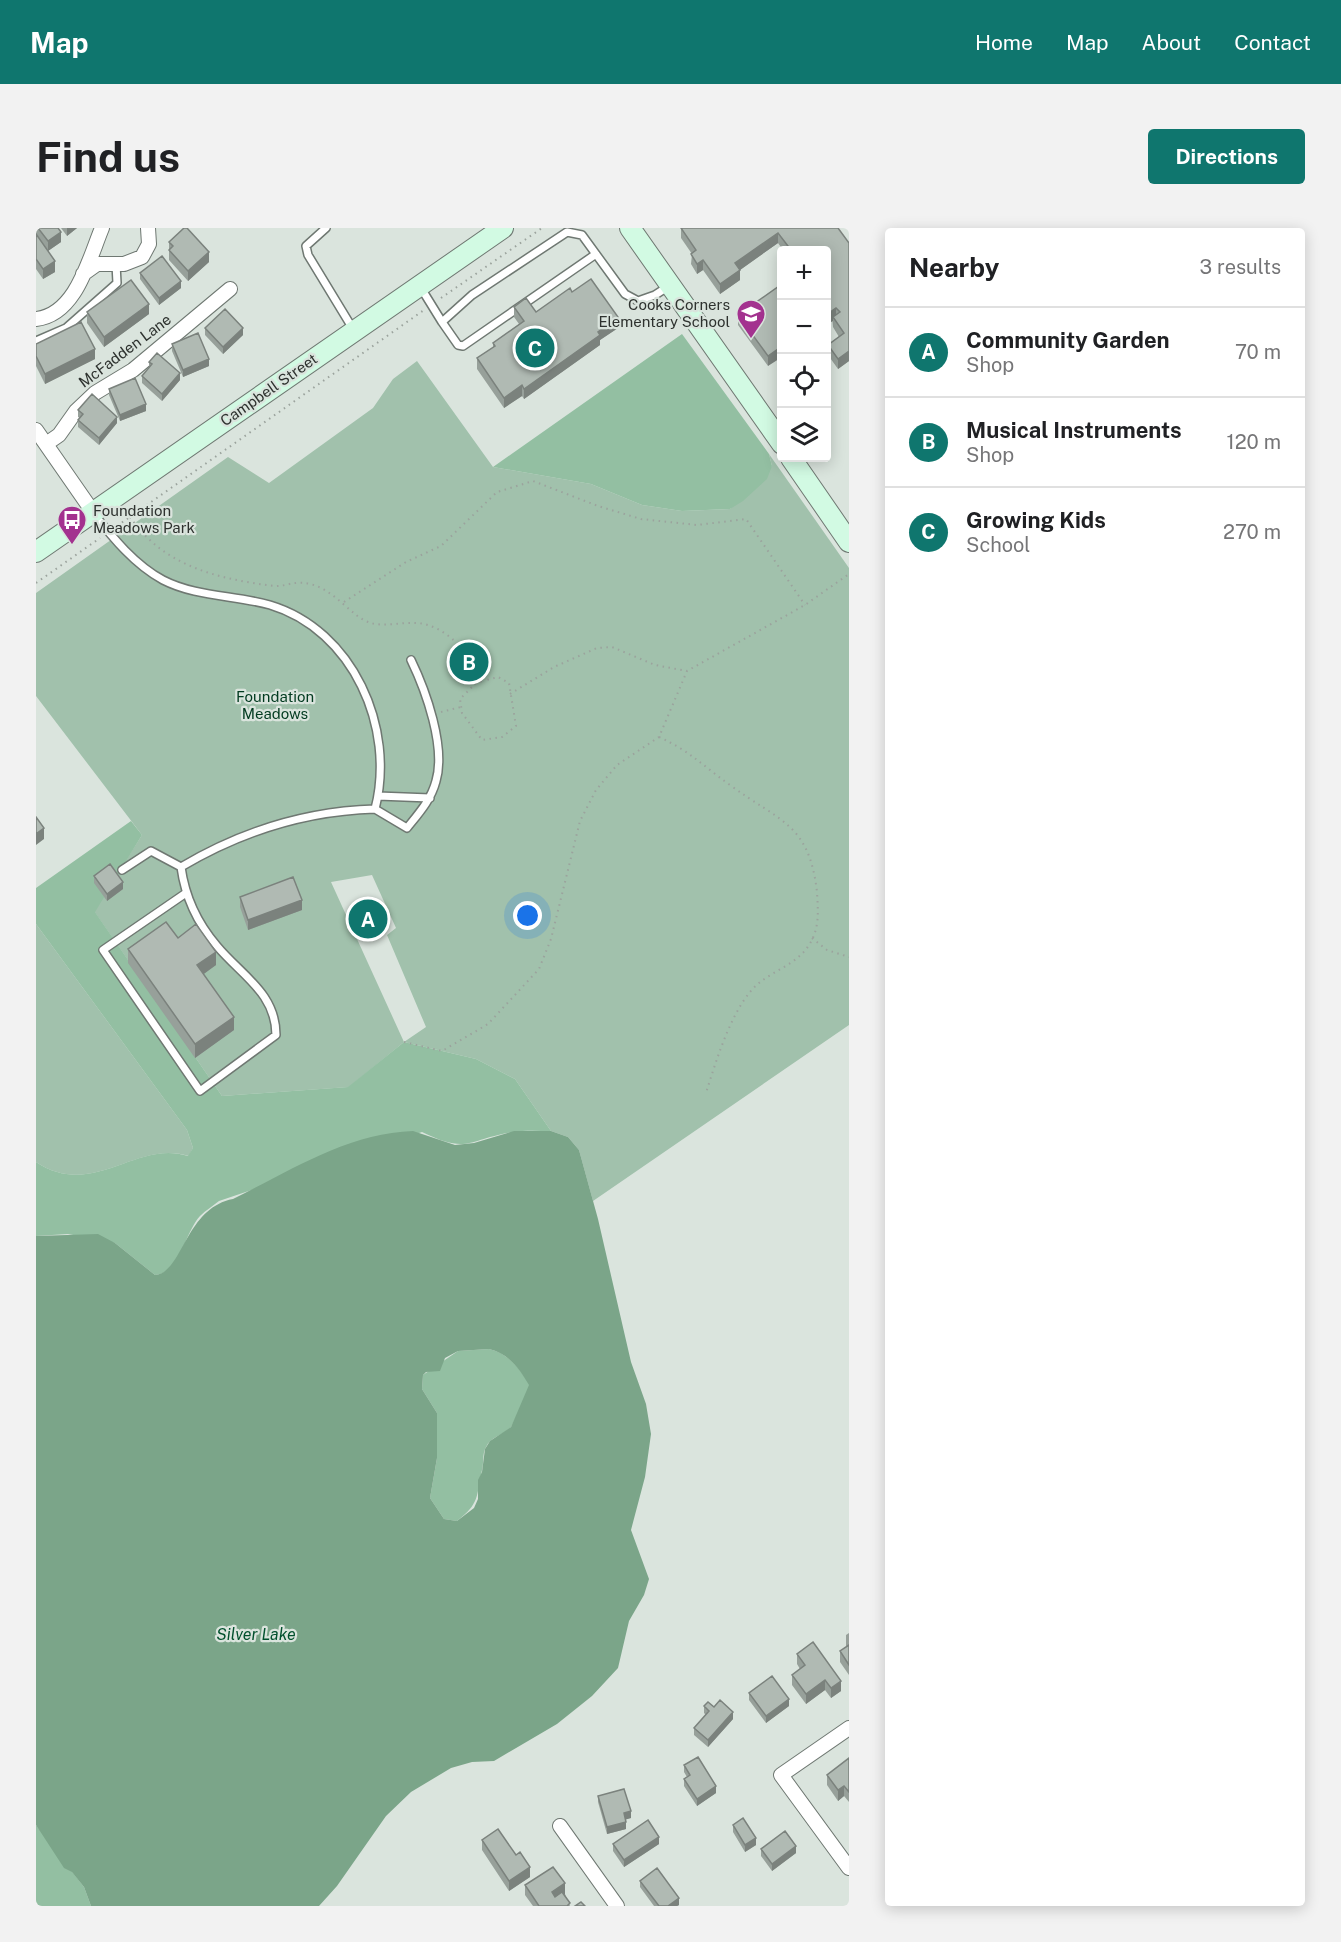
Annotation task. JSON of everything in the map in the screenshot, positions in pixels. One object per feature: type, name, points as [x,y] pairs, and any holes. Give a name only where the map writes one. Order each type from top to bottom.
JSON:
[{"type":"main road","name":"Campbell Street","points":[[36,552],[502,228]]},
{"type":"main road","points":[[630,228],[777,437]]},
{"type":"main road","points":[[793,462],[849,542]]},
{"type":"street","points":[[36,319],[61,309],[83,274],[102,228]]},
{"type":"street","points":[[83,274],[97,264],[129,263],[142,257],[149,244],[148,228]]},
{"type":"street","name":"McFadden Lane","points":[[46,444],[59,435],[76,411],[95,393],[133,370],[230,289]]},
{"type":"street","points":[[36,430],[93,512]]},
{"type":"street","points":[[849,1728],[781,1775],[849,1868]]},
{"type":"street","points":[[560,1826],[617,1906]]},
{"type":"lane","points":[[326,228],[306,246],[308,255],[354,331]]},
{"type":"lane","points":[[442,322],[472,295],[567,232],[582,235],[625,294],[638,301],[655,296],[671,285]]},
{"type":"lane","points":[[420,286],[458,345],[463,345],[595,252]]},
{"type":"lane","points":[[36,341],[66,328],[117,283],[116,264]]},
{"type":"lane","points":[[93,512],[108,532],[142,566],[164,580],[187,589],[270,605],[309,625],[327,640],[358,676],[376,723],[379,748],[378,796],[375,809]]},
{"type":"lane","points":[[181,867],[201,855],[290,820],[320,813],[375,809],[407,828],[430,798],[437,780],[438,765],[431,714],[411,660]]},
{"type":"lane","points":[[378,796],[430,798]]},
{"type":"lane","points":[[122,870],[151,851],[181,867]]},
{"type":"lane","points":[[181,867],[186,893],[216,946],[268,999],[276,1021],[276,1035],[201,1091],[103,950],[186,893]]},
{"type":"path","points":[[36,583],[542,228]]},
{"type":"path","points":[[344,602],[406,562],[441,546],[497,492],[533,481],[598,506],[641,519],[697,525],[746,519],[806,605]]},
{"type":"path","points":[[130,517],[154,547],[190,568],[277,586],[291,582],[311,584],[344,602],[364,621],[373,624],[419,623],[432,627],[462,648],[473,661],[483,681]]},
{"type":"path","points":[[404,1042],[442,1051],[488,1024],[521,991],[538,969],[551,939],[580,821],[596,790],[617,765],[659,737],[687,671],[806,605],[849,574]]},
{"type":"path","points":[[510,694],[554,667],[597,648],[612,647],[655,665],[687,671]]},
{"type":"path","points":[[498,677],[508,683],[510,694],[516,726],[502,737],[482,740],[462,713],[460,699],[477,682],[498,677]]},
{"type":"path","points":[[431,714],[461,707]]},
{"type":"path","points":[[659,737],[685,749],[728,784],[785,822],[799,835],[808,850],[814,868],[819,914],[809,946],[794,961],[758,984],[744,1002],[723,1045],[706,1093]]},
{"type":"path","points":[[812,938],[826,950],[849,957]]},
{"type":"green space","name":"Foundation Meadows","points":[[417,361],[493,467],[591,484],[642,505],[682,511],[730,509],[772,466],[769,454],[849,568],[849,1025],[593,1201],[579,1150],[568,1137],[551,1131],[515,1079],[476,1059],[404,1042],[349,1087],[222,1096],[94,911],[142,835],[36,696],[36,593],[228,457],[269,483],[373,408],[393,379]],"holes":[[[372,875],[396,928],[387,935],[426,1027],[404,1042],[331,882]]]},
{"type":"green space","points":[[36,924],[187,1130],[193,1148],[189,1156],[170,1153],[151,1155],[95,1172],[76,1175],[57,1172],[36,1162]]},
{"type":"shaded area","points":[[682,334],[769,454],[772,466],[767,479],[743,501],[730,509],[682,511],[642,505],[591,484],[493,467]]},
{"type":"shaded area","points":[[131,821],[142,835],[95,912],[222,1096],[348,1087],[404,1042],[476,1059],[515,1079],[551,1131],[513,1132],[460,1144],[450,1143],[422,1132],[219,1201],[202,1214],[195,1223],[170,1267],[163,1273],[155,1275],[115,1243],[68,1234],[36,1236],[36,1162],[57,1172],[76,1175],[95,1172],[150,1155],[169,1153],[188,1156],[193,1148],[187,1130],[36,924],[36,888]]},
{"type":"shaded area","points":[[489,1349],[507,1358],[530,1385],[511,1427],[490,1441],[486,1447],[478,1493],[470,1509],[457,1521],[444,1519],[430,1498],[437,1458],[437,1413],[422,1389],[423,1375],[458,1351]]},
{"type":"shaded area","points":[[36,1825],[84,1887],[91,1906],[36,1906]]},
{"type":"water","name":"Silver Lake","points":[[413,1131],[455,1145],[474,1143],[514,1131],[551,1131],[568,1137],[579,1150],[598,1219],[631,1362],[646,1404],[651,1434],[645,1477],[631,1530],[649,1579],[644,1595],[629,1621],[618,1668],[592,1696],[557,1724],[494,1761],[472,1762],[451,1768],[411,1792],[386,1816],[337,1886],[319,1906],[91,1906],[84,1887],[72,1872],[64,1868],[36,1825],[36,1236],[98,1234],[115,1243],[155,1275],[164,1272],[172,1264],[204,1214],[217,1205],[320,1155],[389,1133]],"holes":[[[489,1349],[512,1362],[529,1385],[511,1427],[490,1441],[485,1449],[482,1472],[478,1480],[478,1499],[474,1508],[457,1521],[444,1519],[430,1498],[437,1458],[437,1413],[422,1389],[423,1375],[426,1372],[440,1371],[445,1358],[458,1351]]]},
{"type":"building","points":[[38,228],[58,228],[61,232],[48,241]]},
{"type":"building","points":[[184,228],[187,228],[209,252],[188,271],[169,250],[173,246],[169,242]]},
{"type":"building","name":"Cooks Corners Elementary School","points":[[681,228],[838,228],[849,243],[849,351],[838,359],[831,349],[831,343],[844,333],[833,317],[840,312],[836,308],[831,312],[831,246],[788,246],[778,233],[735,263],[740,270],[720,284],[703,260],[697,264],[691,254],[696,250]]},
{"type":"building","points":[[36,234],[55,261],[43,269],[36,259]]},
{"type":"building","points":[[162,256],[181,281],[159,298],[140,273]]},
{"type":"building","points":[[591,279],[618,317],[598,332],[600,335],[524,389],[522,385],[504,398],[477,358],[495,346],[493,343],[524,321],[514,307],[526,298],[536,312],[570,288],[572,292]]},
{"type":"building","points":[[131,280],[149,304],[104,337],[87,312]]},
{"type":"building","name":"Cooks Corners Elementary School","points":[[777,288],[777,350],[768,356],[738,315]]},
{"type":"building","points":[[225,309],[243,328],[223,347],[205,328]]},
{"type":"building","points":[[81,322],[95,349],[45,374],[36,356],[36,344]]},
{"type":"building","points":[[198,333],[209,359],[183,370],[172,344]]},
{"type":"building","points":[[157,353],[180,373],[162,394],[142,376],[152,364],[149,362]]},
{"type":"building","points":[[135,378],[146,404],[120,415],[109,389]]},
{"type":"building","points":[[92,394],[117,417],[99,438],[78,420],[83,414],[78,410]]},
{"type":"building","points":[[36,817],[44,828],[36,834]]},
{"type":"building","points":[[110,864],[123,882],[107,894],[94,876]]},
{"type":"building","points":[[293,877],[302,900],[248,920],[240,897]]},
{"type":"building","points":[[166,922],[178,938],[196,924],[216,952],[197,965],[234,1017],[195,1044],[128,949]]},
{"type":"building","points":[[813,1642],[841,1681],[831,1688],[825,1680],[806,1694],[792,1675],[805,1665],[797,1654]]},
{"type":"building","points":[[849,1645],[849,1665],[840,1651]]},
{"type":"building","points":[[772,1676],[789,1699],[766,1716],[749,1693]]},
{"type":"building","points":[[720,1700],[733,1712],[708,1740],[694,1728],[709,1711],[704,1706],[708,1702],[714,1707]]},
{"type":"building","points":[[698,1757],[716,1786],[697,1799],[684,1779],[690,1775],[684,1765]]},
{"type":"building","points":[[849,1758],[849,1792],[844,1786],[838,1790],[827,1775]]},
{"type":"building","points":[[624,1789],[631,1811],[624,1813],[626,1822],[607,1827],[598,1796]]},
{"type":"building","points":[[743,1818],[756,1838],[745,1845],[733,1825]]},
{"type":"building","points":[[648,1820],[659,1837],[624,1860],[613,1844]]},
{"type":"building","points":[[498,1829],[516,1855],[520,1852],[530,1867],[509,1881],[482,1840]]},
{"type":"building","points":[[785,1831],[796,1846],[772,1864],[761,1849]]},
{"type":"building","points":[[553,1867],[565,1883],[552,1892],[555,1897],[562,1892],[570,1903],[567,1906],[539,1906],[525,1885]]},
{"type":"building","points":[[657,1868],[679,1898],[668,1906],[659,1906],[640,1881]]},
{"type":"place","name":"Cooks Corners Elementary School","points":[[751,340]]},
{"type":"place","name":"Growing Kids","points":[[535,348]]},
{"type":"place","name":"Foundation Meadows Park","points":[[72,546]]},
{"type":"place","name":"Musical Instruments","points":[[469,662]]},
{"type":"place","name":"Community Garden","points":[[368,919]]}]
